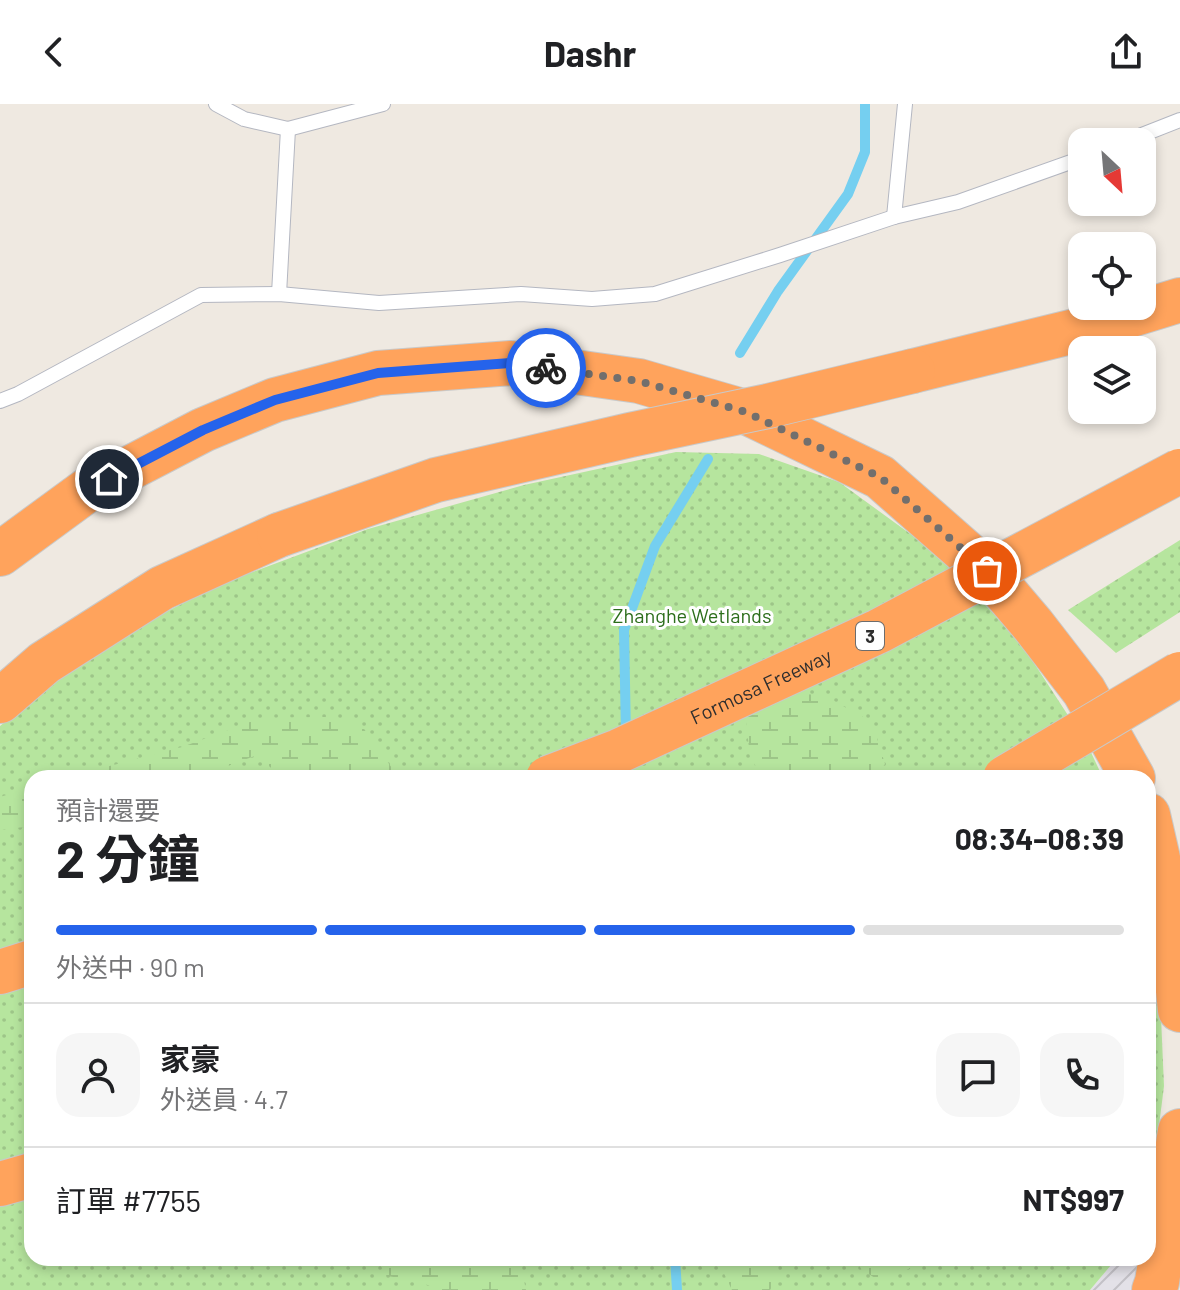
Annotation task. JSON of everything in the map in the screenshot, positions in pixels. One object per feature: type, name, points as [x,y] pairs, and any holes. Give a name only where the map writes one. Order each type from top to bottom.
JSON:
[{"type":"highway","points":[[0,701],[44,663],[162,588],[279,535],[436,480],[913,371],[1099,325],[1180,300]]},
{"type":"highway","points":[[0,554],[86,491],[203,430],[275,400],[378,373],[511,363],[639,381],[746,412],[880,477],[987,571],[1033,625],[1084,691],[1128,770]]},
{"type":"highway","name":"Formosa Freeway","points":[[569,770],[619,751],[879,631],[1180,471]]},
{"type":"highway","points":[[1018,770],[1180,674]]},
{"type":"highway","points":[[1156,821],[1180,867]]},
{"type":"highway","points":[[1156,850],[1170,920],[1180,1010]]},
{"type":"highway","points":[[0,972],[24,964]]},
{"type":"highway","points":[[1155,1286],[1180,1131]]},
{"type":"highway","points":[[0,1184],[24,1177]]},
{"type":"lane","points":[[216,104],[244,119],[288,129],[383,104]]},
{"type":"lane","points":[[894,217],[905,104]]},
{"type":"lane","points":[[1156,129],[1180,120]]},
{"type":"lane","points":[[279,294],[288,129]]},
{"type":"lane","points":[[0,401],[201,295],[279,294],[379,303],[521,294],[592,299],[655,294],[850,230],[958,202],[1068,163]]},
{"type":"shaded area","points":[[1110,1266],[1138,1266],[1165,1290],[1090,1290]]},
{"type":"green space","name":"Zhanghe Wetlands","points":[[676,452],[759,454],[839,482],[931,549],[1019,640],[1088,746],[1099,770],[24,770],[24,1266],[1110,1266],[1090,1290],[0,1290],[0,726],[99,646],[223,583],[368,529],[524,485]]},
{"type":"green space","points":[[1180,540],[1180,612],[1116,653],[1068,610]]},
{"type":"green space","points":[[774,693],[823,695],[872,722],[885,764],[880,770],[758,770],[750,757],[745,712]]},
{"type":"green space","points":[[261,718],[357,719],[393,770],[273,770],[257,755],[217,770],[94,770],[182,747]]},
{"type":"green space","points":[[24,790],[24,827],[0,830],[0,797]]},
{"type":"green space","points":[[1156,953],[1159,971],[1164,1086],[1156,1149]]},
{"type":"green space","points":[[381,1266],[517,1266],[526,1290],[442,1290],[413,1280],[387,1276]]},
{"type":"green space","points":[[720,1266],[778,1266],[779,1275],[770,1290],[732,1290]]},
{"type":"green space","points":[[859,1266],[915,1266],[880,1281]]},
{"type":"waterway","points":[[740,353],[778,291],[848,194],[865,152],[865,104]]},
{"type":"waterway","points":[[626,736],[624,630],[655,546],[708,459]]},
{"type":"waterway","points":[[676,1266],[677,1290]]},
{"type":"way so far","points":[[546,368],[639,381],[746,412],[880,477],[987,571]]},
{"type":"route","points":[[109,479],[203,430],[275,400],[378,373],[511,363],[546,368]]}]
